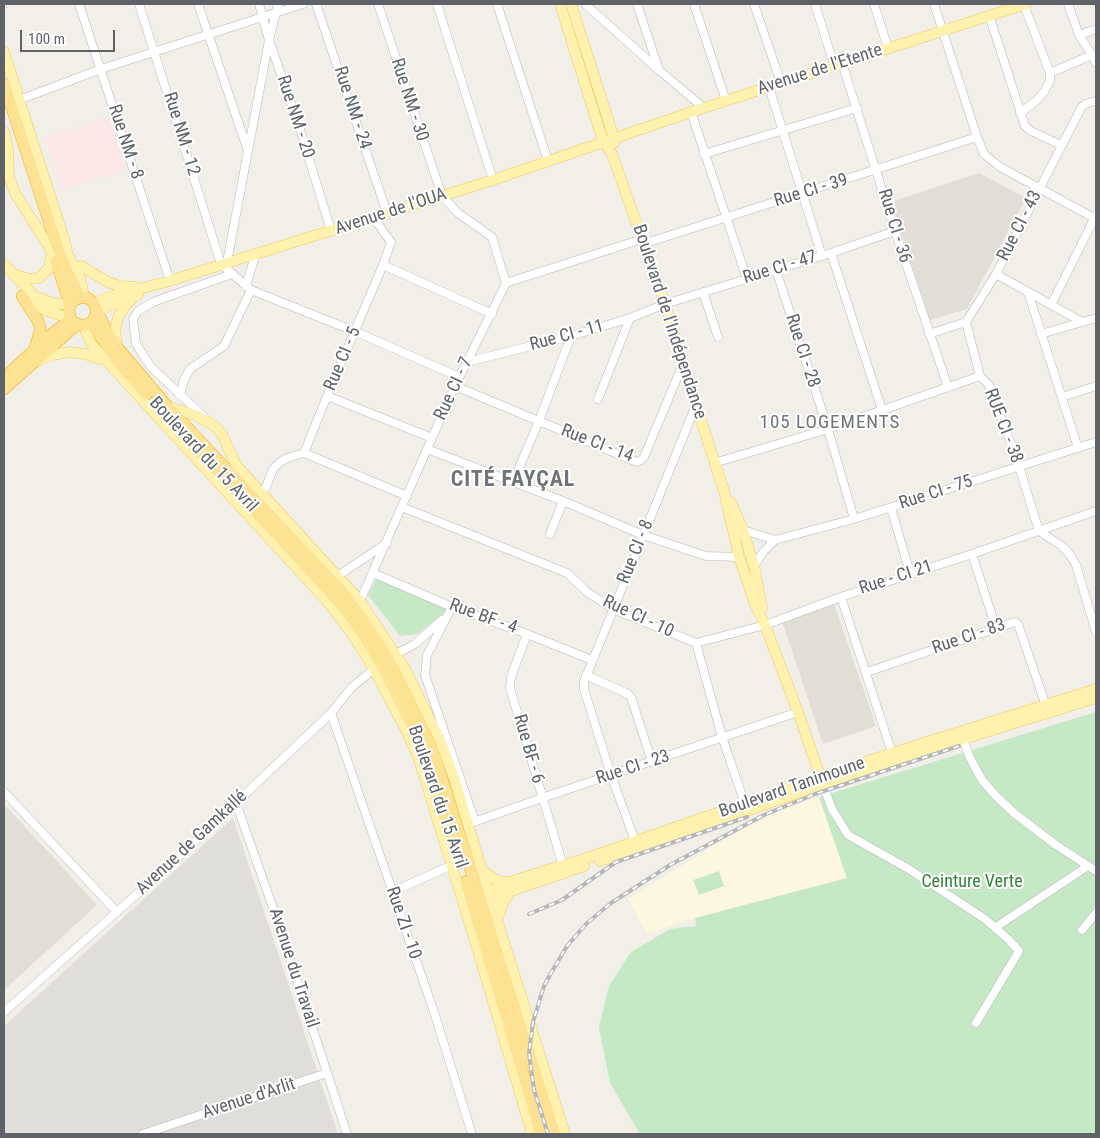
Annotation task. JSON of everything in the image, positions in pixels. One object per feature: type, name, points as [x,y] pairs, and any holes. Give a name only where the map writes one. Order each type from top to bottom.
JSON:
[{"type":"highway","name":"Boulevard du 15 Avril","points":[[4,84],[44,207],[70,278],[90,302],[117,348],[168,407],[345,596],[392,666],[433,750],[554,1134]]},
{"type":"highway","points":[[4,105],[70,306],[69,311],[82,323]]},
{"type":"highway","points":[[4,378],[35,356],[40,327],[22,296]]},
{"type":"highway","points":[[4,389],[35,356],[50,335],[96,318],[90,302],[74,300],[70,306]]},
{"type":"highway","name":"Boulevard du 15 Avril","points":[[82,323],[118,368],[340,604],[383,667],[416,732],[428,762],[468,887],[541,1134]]},
{"type":"main road","name":"Boulevard de l'Indépendance","points":[[560,4],[604,141],[612,154],[665,304],[724,491],[739,557],[822,781]]},
{"type":"main road","name":"Boulevard de l'Indépendance","points":[[570,4],[614,138],[612,154]]},
{"type":"main road","name":"Avenue de l'Etente","points":[[614,138],[943,31],[988,15],[998,8],[1025,4]]},
{"type":"main road","points":[[4,52],[70,261],[82,282],[90,302]]},
{"type":"main road","points":[[4,132],[8,151],[9,177],[15,193],[70,278]]},
{"type":"main road","name":"Avenue de l'OUA","points":[[90,302],[141,291],[224,263],[493,180],[614,138]]},
{"type":"main road","points":[[64,239],[85,275],[90,302]]},
{"type":"main road","points":[[12,274],[29,279],[39,278],[50,268],[52,252]]},
{"type":"main road","points":[[4,264],[38,298],[70,306]]},
{"type":"main road","points":[[81,266],[108,282],[141,291]]},
{"type":"main road","points":[[12,274],[22,296],[38,307],[82,323]]},
{"type":"main road","points":[[117,348],[115,332],[118,317],[126,304],[141,291]]},
{"type":"main road","name":"Boulevard du 15 Avril","points":[[82,323],[80,334],[83,343],[99,359],[118,368],[328,602],[353,635],[374,670],[412,742],[452,866],[532,1134]]},
{"type":"main road","points":[[35,356],[70,352],[86,354],[99,359]]},
{"type":"main road","name":"Boulevard du 15 Avril","points":[[168,407],[195,416],[215,426],[227,442],[236,465],[339,575],[360,600],[396,654],[440,740],[471,823],[482,871],[565,1134]]},
{"type":"main road","name":"Boulevard de l'Indépendance","points":[[724,491],[735,509],[743,530],[754,566],[765,625]]},
{"type":"main road","name":"Boulevard Tanimoune","points":[[490,896],[510,887],[822,781],[892,753],[1096,689]]},
{"type":"main road","name":"Boulevard Tanimoune","points":[[522,883],[563,866],[745,804],[1096,698]]},
{"type":"main road","points":[[482,871],[510,887],[497,920]]},
{"type":"street","name":"Rue NM - 8","points":[[79,4],[168,281]]},
{"type":"street","name":"Rue NM - 12","points":[[139,4],[224,263]]},
{"type":"street","points":[[198,4],[248,153]]},
{"type":"street","name":"Rue NM - 20","points":[[259,4],[331,231]]},
{"type":"street","points":[[278,4],[224,263],[232,274],[248,288],[460,377]]},
{"type":"street","points":[[19,100],[101,69],[303,4]]},
{"type":"street","name":"Rue NM - 24","points":[[316,4],[386,213]]},
{"type":"street","name":"Rue NM - 30","points":[[378,4],[404,87],[442,196]]},
{"type":"street","points":[[436,4],[493,180]]},
{"type":"street","points":[[497,4],[548,161]]},
{"type":"street","points":[[585,4],[704,108]]},
{"type":"street","points":[[637,4],[660,71]]},
{"type":"street","points":[[694,4],[726,101]]},
{"type":"street","points":[[754,4],[780,83]]},
{"type":"street","name":"Rue CI - 36","points":[[815,4],[856,108],[928,334],[948,387]]},
{"type":"street","points":[[874,4],[888,48]]},
{"type":"street","points":[[934,4],[984,154],[1000,168],[1096,217],[1051,305]]},
{"type":"street","points":[[1020,113],[1036,101],[1044,92],[1050,80],[1050,73],[1025,4]]},
{"type":"street","points":[[1050,73],[1094,59],[1079,35],[1068,4]]},
{"type":"street","points":[[988,15],[1027,129],[1061,145]]},
{"type":"street","points":[[1079,35],[1096,29]]},
{"type":"street","points":[[769,87],[822,256]]},
{"type":"street","name":"Rue CI - 43","points":[[966,322],[996,274],[1081,108],[1086,104],[1096,101]]},
{"type":"street","points":[[704,154],[781,129],[856,108]]},
{"type":"street","points":[[691,112],[747,279]]},
{"type":"street","name":"Rue CI - 39","points":[[506,283],[877,171],[977,137]]},
{"type":"street","points":[[442,196],[458,213],[492,238],[506,283]]},
{"type":"street","name":"Rue CI - 5","points":[[304,453],[391,242],[373,217]]},
{"type":"street","name":"Rue CI - 47","points":[[665,304],[822,256],[895,231]]},
{"type":"street","points":[[180,395],[184,380],[190,369],[224,346],[248,288],[256,253]]},
{"type":"street","points":[[831,253],[882,410]]},
{"type":"street","points":[[383,265],[492,314]]},
{"type":"street","name":"Rue CI - 28","points":[[776,270],[828,429],[854,519]]},
{"type":"street","points":[[215,426],[151,367],[136,344],[133,326],[135,315],[138,311],[153,302],[232,274]]},
{"type":"street","points":[[996,274],[1082,322]]},
{"type":"street","name":"Rue CI - 7","points":[[360,600],[387,543],[455,386],[506,283]]},
{"type":"street","points":[[703,292],[718,337]]},
{"type":"street","points":[[1028,292],[1078,448]]},
{"type":"street","name":"Rue CI - 11","points":[[467,362],[571,336],[630,318],[665,304]]},
{"type":"street","points":[[598,399],[630,318]]},
{"type":"street","points":[[1042,334],[1096,318]]},
{"type":"street","points":[[928,334],[966,322]]},
{"type":"street","name":"RUE CI - 38","points":[[966,322],[980,376],[989,385],[1019,466],[1039,531]]},
{"type":"street","points":[[513,482],[539,421],[571,336]]},
{"type":"street","name":"Rue CI - 14","points":[[455,386],[637,462],[641,460],[683,364]]},
{"type":"street","points":[[714,463],[828,429],[980,376]]},
{"type":"street","points":[[1062,397],[1096,386]]},
{"type":"street","points":[[327,396],[432,438]]},
{"type":"street","name":"Rue CI - 8","points":[[635,841],[611,775],[584,689],[586,675],[612,609],[696,405]]},
{"type":"street","name":"Rue CI - 75","points":[[775,540],[854,519],[1096,442]]},
{"type":"street","points":[[427,449],[563,501],[643,535],[706,556],[739,557]]},
{"type":"street","points":[[266,488],[273,469],[287,458],[304,453],[407,496]]},
{"type":"street","points":[[550,534],[563,501]]},
{"type":"street","name":"Rue CI - 10","points":[[402,507],[567,573],[587,592],[612,609],[696,643],[722,737],[745,804]]},
{"type":"street","points":[[890,508],[910,573]]},
{"type":"street","name":"Rue - CI 21","points":[[696,643],[765,625],[910,573],[972,554],[1096,511]]},
{"type":"street","points":[[743,530],[775,540],[764,551],[754,566]]},
{"type":"street","points":[[1039,531],[1062,546],[1076,565],[1096,632]]},
{"type":"street","points":[[339,575],[387,543]]},
{"type":"street","points":[[972,554],[996,628]]},
{"type":"street","name":"Rue BF - 4","points":[[373,573],[452,607],[592,660]]},
{"type":"street","points":[[841,597],[892,753]]},
{"type":"street","points":[[396,654],[415,644],[438,625],[452,607]]},
{"type":"street","points":[[452,607],[427,655],[425,675],[471,823]]},
{"type":"street","name":"Rue CI - 83","points":[[867,672],[1015,622],[1018,624],[1046,706]]},
{"type":"street","name":"Rue BF - 6","points":[[527,634],[511,677],[510,688],[563,866]]},
{"type":"street","name":"Avenue de Gamkallé","points":[[4,1012],[173,862],[331,713],[352,687],[374,670]]},
{"type":"street","points":[[586,675],[631,697],[652,762]]},
{"type":"street","name":"Rue CI - 23","points":[[471,823],[798,712]]},
{"type":"street","name":"Rue ZI - 10","points":[[331,713],[434,1012],[472,1134]]},
{"type":"street","points":[[963,739],[970,758],[982,780],[996,796],[1032,827],[1096,871]]},
{"type":"street","name":"Boulevard de l'Indépendance","points":[[822,781],[832,808],[848,834],[952,896],[996,927],[1019,951],[976,1023]]},
{"type":"street","points":[[4,792],[116,912]]},
{"type":"street","name":"Avenue du Travail","points":[[236,803],[277,919],[347,1134]]},
{"type":"street","points":[[392,892],[452,866]]},
{"type":"street","points":[[996,927],[1088,866]]},
{"type":"street","points":[[1082,930],[1096,913]]},
{"type":"street","name":"Avenue d'Arlit","points":[[143,1134],[327,1073]]},
{"type":"shaded area","points":[[109,117],[126,170],[62,190],[45,137]]},
{"type":"shaded area","points":[[979,173],[1026,198],[967,309],[930,320],[891,202]]},
{"type":"shaded area","points":[[834,604],[876,726],[823,744],[782,621]]},
{"type":"shaded area","points":[[819,797],[847,879],[695,918],[647,934],[628,899],[742,830],[782,809]]},
{"type":"shaded area","points":[[4,804],[97,905],[4,990]]},
{"type":"shaded area","points":[[233,818],[338,1134],[4,1134],[4,1026]]},
{"type":"green space","points":[[377,578],[445,606],[447,610],[418,634],[400,636],[368,595]]},
{"type":"green space","name":"Ceinture Verte","points":[[1096,712],[1096,1134],[640,1134],[610,1083],[599,1027],[609,986],[631,952],[670,929],[696,926],[695,918],[847,878],[819,797]]},
{"type":"green space","points":[[719,871],[724,886],[699,895],[693,880]]},
{"type":"railway","points":[[548,1134],[534,1090],[529,1053],[533,1022],[544,986],[551,973],[567,946],[587,923],[611,903],[670,865],[764,815],[815,794],[959,746]]},
{"type":"railway","points":[[529,914],[562,900],[616,862],[747,817]]},
{"type":"district","name":"105 LOGEMENTS","points":[[830,423]]},
{"type":"district","name":"CITÉ FAYÇAL","points":[[513,480]]}]
